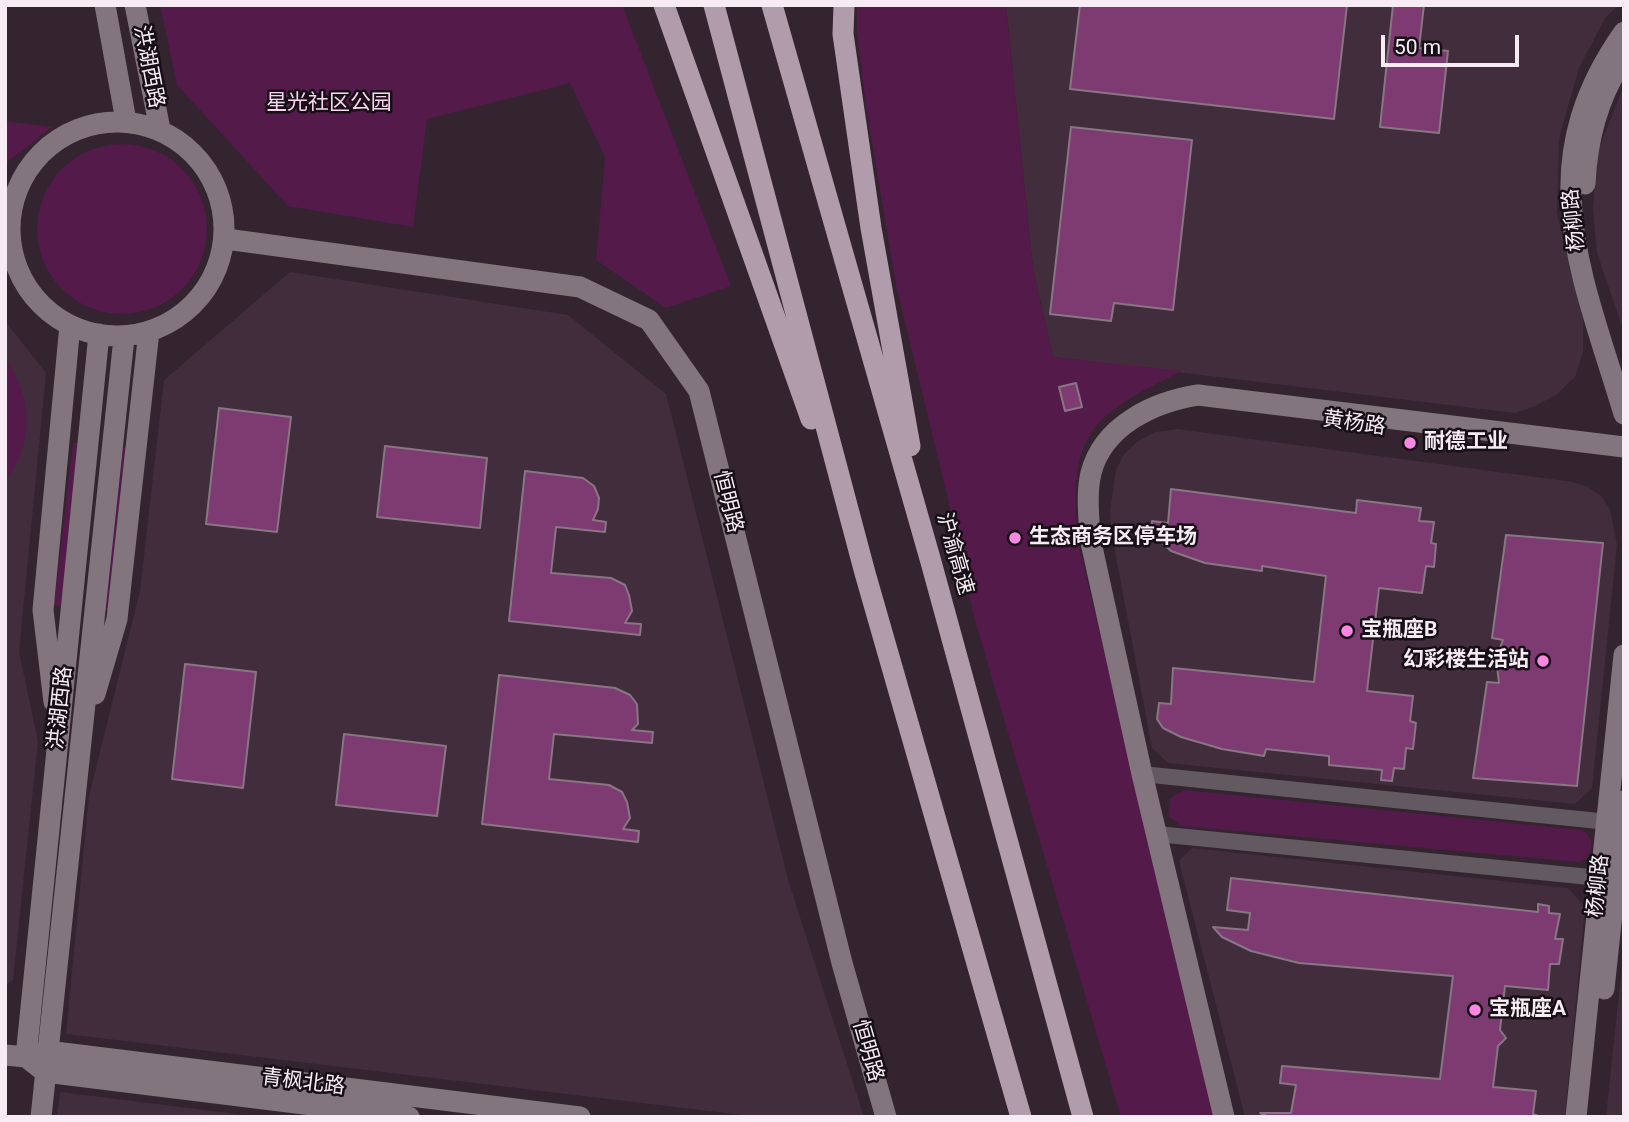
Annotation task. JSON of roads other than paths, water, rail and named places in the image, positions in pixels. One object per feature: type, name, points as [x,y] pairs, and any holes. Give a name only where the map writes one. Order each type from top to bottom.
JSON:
[{"type":"highway","points":[[664,5],[864,573]]},
{"type":"highway","points":[[714,5],[864,573],[1021,1117]]},
{"type":"highway","name":"沪渝高速","points":[[772,5],[931,562],[1083,1117]]},
{"type":"highway","points":[[844,5],[843,34],[871,228],[931,562]]},
{"type":"street","name":"洪湖西路","points":[[105,5],[126,121]]},
{"type":"street","name":"洪湖西路","points":[[135,5],[160,130]]},
{"type":"street","name":"杨柳路","points":[[1624,32],[1608,55],[1590,90],[1578,123],[1571,157],[1570,194],[1572,230],[1579,264],[1624,414]]},
{"type":"street","name":"杨柳路","points":[[1624,58],[1604,93],[1593,127],[1586,158],[1584,195],[1585,229],[1591,263],[1624,369]]},
{"type":"street","points":[[126,121],[160,130],[189,148],[211,175],[222,208],[226,239],[215,272],[199,298],[176,318],[149,331],[124,338],[99,334],[63,322],[37,301],[10,256],[8,215],[21,179],[39,153],[64,134],[93,123],[126,121]]},
{"type":"street","name":"恒明路","points":[[226,239],[580,287],[649,320],[699,391],[842,963],[886,1117]]},
{"type":"street","points":[[58,741],[43,610],[70,325]]},
{"type":"street","points":[[80,746],[117,619],[149,331]]},
{"type":"street","name":"洪湖西路","points":[[46,1061],[16,1056],[58,741],[99,334]]},
{"type":"street","name":"洪湖西路","points":[[41,1117],[124,338]]},
{"type":"street","points":[[1224,1117],[1142,774],[1090,538],[1088,505],[1091,473],[1102,447],[1121,426],[1168,402],[1209,395],[1624,447]]},
{"type":"street","name":"黄杨路","points":[[1168,402],[1203,403],[1624,460]]},
{"type":"street","name":"杨柳路","points":[[1591,1117],[1617,823],[1624,655]]},
{"type":"street","points":[[1142,774],[1617,823]]},
{"type":"street","name":"杨柳路","points":[[1617,823],[1624,800]]},
{"type":"street","points":[[1157,834],[1613,879]]},
{"type":"street","name":"杨柳路","points":[[1576,1117],[1613,879]]},
{"type":"street","name":"青枫北路","points":[[46,1061],[410,1117]]},
{"type":"street","name":"青枫北路","points":[[46,1061],[580,1117]]},
{"type":"place","name":"耐德工业","points":[[1410,443]]},
{"type":"place","name":"生态商务区停车场","points":[[1015,538]]},
{"type":"place","name":"宝瓶座B","points":[[1347,631]]},
{"type":"place","name":"幻彩楼生活站","points":[[1543,661]]},
{"type":"place","name":"宝瓶座A","points":[[1475,1010]]},
{"type":"park label","name":"星光社区公园","points":[[329,104]]}]
